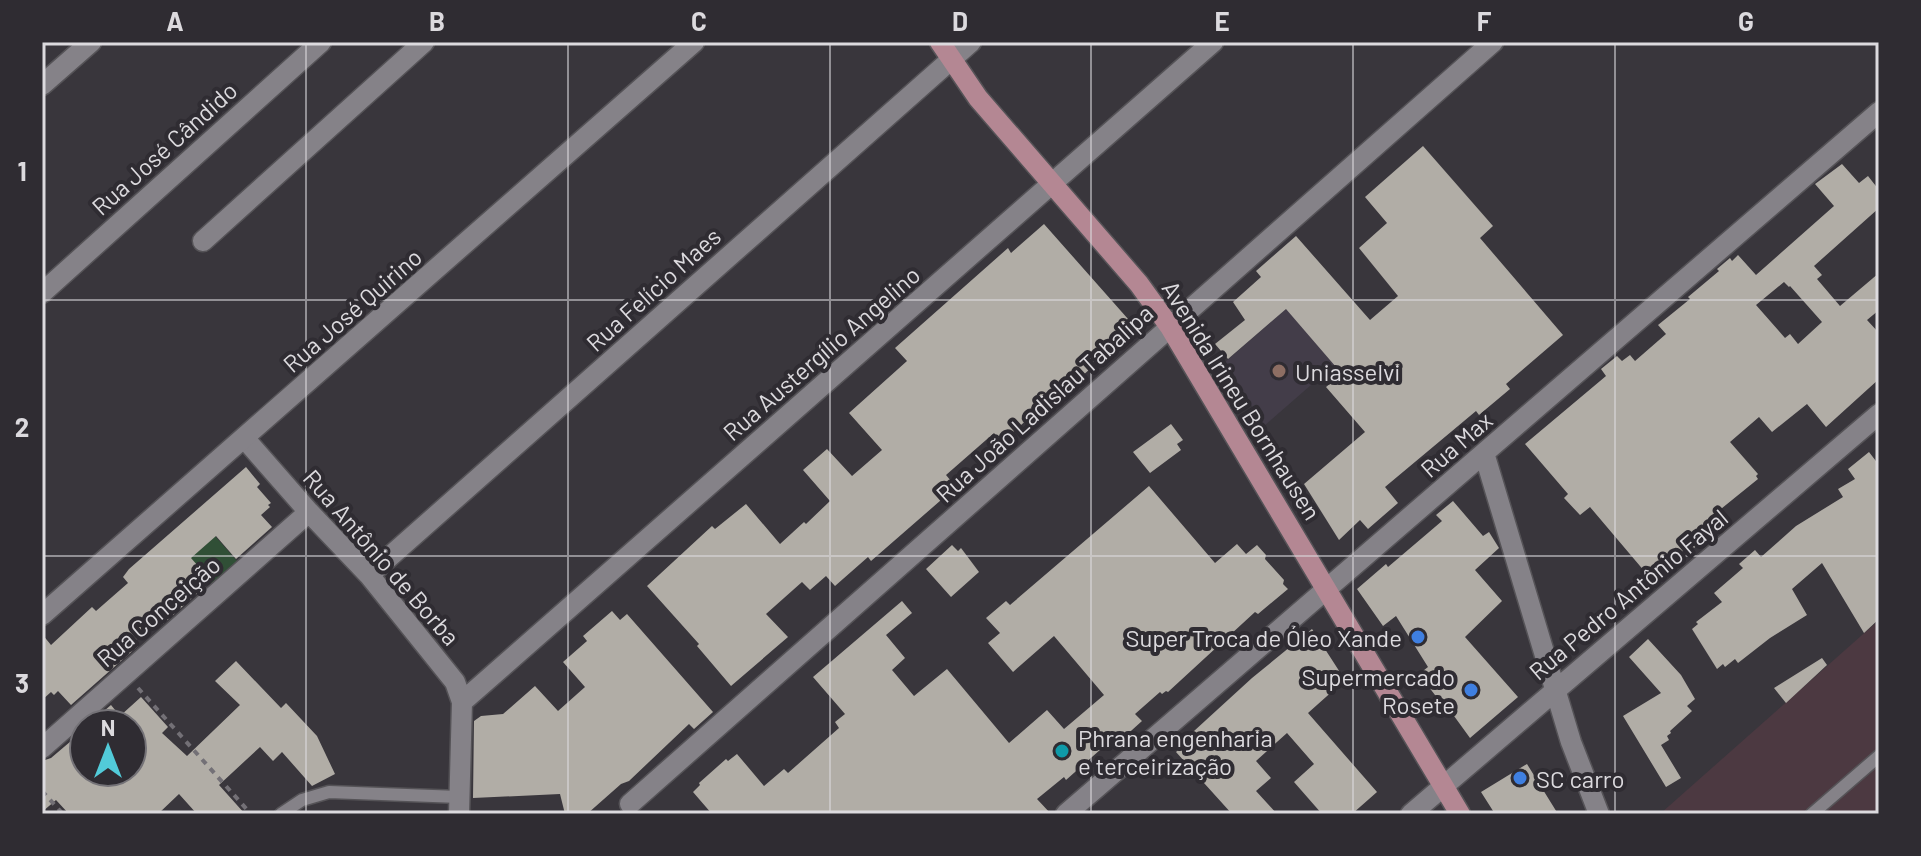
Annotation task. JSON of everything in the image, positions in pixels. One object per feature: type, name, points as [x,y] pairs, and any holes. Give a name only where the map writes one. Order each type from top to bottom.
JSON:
[{"type":"main road","name":"Avenida Irineu Bornhausen","points":[[945,51],[978,98],[1139,284],[1170,327],[1460,814]]},
{"type":"street","points":[[42,85],[91,42]]},
{"type":"street","name":"Rua José Cândido","points":[[42,293],[321,42]]},
{"type":"street","points":[[203,241],[424,42]]},
{"type":"street","name":"Rua José Quirino","points":[[42,615],[694,42]]},
{"type":"street","name":"Rua Felício Maes","points":[[369,575],[945,51],[971,42]]},
{"type":"street","name":"Rua Austergílio Angelino","points":[[462,702],[1213,42]]},
{"type":"street","name":"Rua João Ladislau Tabalipa","points":[[630,804],[1493,42]]},
{"type":"street","name":"Rua Max","points":[[1066,814],[1879,112]]},
{"type":"street","name":"Rua Pedro Antônio Fayal","points":[[1411,814],[1879,414]]},
{"type":"street","name":"Rua Antônio de Borba","points":[[245,439],[369,575],[455,682],[462,702]]},
{"type":"street","points":[[1484,453],[1554,691],[1599,814]]},
{"type":"street","name":"Rua Conceição","points":[[42,748],[309,512]]},
{"type":"street","points":[[459,806],[462,702]]},
{"type":"lane","points":[[1812,814],[1879,756]]},
{"type":"lane","points":[[281,814],[302,800],[329,792],[459,806]]},
{"type":"path","points":[[126,675],[251,814]]},
{"type":"path","points":[[42,791],[63,814]]},
{"type":"shaded area","name":"Uniasselvi","points":[[1287,308],[1334,365],[1264,426],[1225,362]]},
{"type":"shaded area","points":[[1879,620],[1879,814],[1660,814]]},
{"type":"green space","points":[[215,536],[237,561],[212,583],[184,551],[202,548]]},
{"type":"building","points":[[1423,146],[1493,226],[1480,238],[1563,335],[1506,384],[1510,389],[1479,415],[1476,411],[1385,487],[1398,503],[1368,529],[1360,520],[1339,540],[1304,484],[1365,432],[1326,387],[1342,374],[1286,309],[1228,359],[1215,344],[1245,320],[1233,302],[1261,277],[1256,271],[1296,236],[1370,320],[1398,296],[1359,248],[1387,223],[1365,197]]},
{"type":"building","points":[[1842,164],[1859,183],[1868,176],[1879,190],[1879,208],[1814,266],[1822,275],[1817,279],[1840,306],[1879,273],[1879,310],[1867,320],[1879,333],[1879,379],[1826,427],[1807,404],[1772,432],[1759,417],[1730,442],[1758,474],[1758,479],[1711,517],[1719,526],[1694,548],[1691,544],[1651,579],[1590,507],[1580,515],[1564,498],[1568,494],[1525,444],[1606,376],[1601,369],[1617,356],[1622,361],[1630,355],[1635,361],[1666,334],[1658,325],[1690,299],[1688,297],[1730,258],[1732,261],[1738,255],[1756,275],[1834,206],[1815,184]],"holes":[[[1784,282],[1822,322],[1798,344],[1790,334],[1785,338],[1756,305]]]},
{"type":"building","points":[[1044,224],[1136,328],[1002,442],[994,433],[946,475],[956,487],[871,561],[868,557],[835,586],[826,576],[810,590],[802,582],[766,614],[788,637],[731,686],[697,646],[699,644],[647,586],[712,526],[715,529],[746,504],[780,544],[804,522],[806,524],[830,501],[803,470],[827,449],[852,476],[882,450],[849,413],[907,361],[895,348],[1008,248],[1011,253]]},
{"type":"building","points":[[1171,424],[1183,440],[1177,444],[1181,450],[1150,473],[1133,452]]},
{"type":"building","points":[[1869,452],[1879,465],[1879,619],[1864,633],[1822,563],[1792,589],[1807,615],[1738,663],[1735,659],[1717,669],[1692,629],[1698,624],[1696,622],[1722,602],[1714,593],[1743,568],[1739,564],[1755,550],[1761,557],[1796,526],[1843,497],[1838,489],[1855,479],[1848,469]]},
{"type":"building","points":[[246,467],[271,503],[261,515],[272,527],[236,559],[216,536],[191,558],[211,581],[163,624],[160,620],[135,641],[138,646],[71,705],[58,691],[54,695],[51,692],[42,700],[42,634],[51,645],[92,607],[96,611],[128,583],[123,577],[129,569]]},
{"type":"building","points":[[1149,486],[1215,563],[1237,544],[1246,554],[1257,545],[1288,589],[1258,614],[1255,612],[1168,692],[1160,692],[1135,714],[1142,721],[1122,739],[1118,734],[1066,780],[1064,777],[1037,799],[1051,814],[712,814],[693,792],[726,759],[728,761],[737,754],[764,786],[784,769],[788,773],[839,728],[835,722],[845,714],[813,677],[902,601],[912,613],[886,635],[905,658],[892,670],[914,696],[947,669],[1009,743],[1047,710],[1064,729],[1104,695],[1054,636],[1013,672],[988,643],[1000,633],[986,618],[1006,601],[1010,605]]},
{"type":"building","points":[[1453,501],[1483,536],[1489,532],[1499,548],[1475,570],[1502,601],[1465,637],[1518,697],[1470,738],[1419,674],[1428,667],[1396,616],[1383,626],[1357,589],[1442,521],[1436,515]]},
{"type":"building","points":[[952,545],[958,551],[961,548],[979,572],[951,597],[926,569]]},
{"type":"building","points":[[612,611],[620,620],[627,614],[713,712],[694,729],[689,724],[629,781],[621,784],[587,814],[565,814],[560,794],[473,798],[474,721],[481,716],[503,714],[535,686],[558,711],[585,687],[563,662],[587,641],[583,636]]},
{"type":"building","points":[[1312,629],[1345,680],[1308,713],[1377,792],[1352,814],[1322,814],[1294,782],[1314,764],[1287,733],[1256,761],[1271,778],[1256,791],[1277,814],[1232,814],[1176,752],[1185,744],[1182,742],[1252,678]]},
{"type":"building","points":[[1648,639],[1681,675],[1695,699],[1687,706],[1692,711],[1670,731],[1667,736],[1669,740],[1661,745],[1681,778],[1666,787],[1623,716],[1661,693],[1629,657]]},
{"type":"building","points":[[1822,658],[1827,665],[1786,703],[1774,688]]},
{"type":"building","points":[[236,661],[281,708],[286,703],[317,736],[335,774],[312,786],[282,752],[273,761],[260,747],[219,785],[245,814],[197,814],[179,794],[158,814],[69,814],[56,800],[42,812],[42,761],[51,758],[68,744],[68,788],[148,788],[148,708],[129,708],[141,697],[168,727],[162,733],[187,756],[240,705],[215,681]]},
{"type":"building","name":"SC carro","points":[[1527,764],[1558,814],[1495,814],[1481,792]]},
{"type":"place","name":"Uniasselvi","points":[[1279,371]]},
{"type":"place","name":"Super Troca de Óleo Xande","points":[[1418,637]]},
{"type":"place","name":"Supermercado Rosete","points":[[1471,690]]},
{"type":"place","name":"Phrana engenharia e terceirização","points":[[1062,751]]},
{"type":"place","name":"SC carro","points":[[1520,778]]}]
